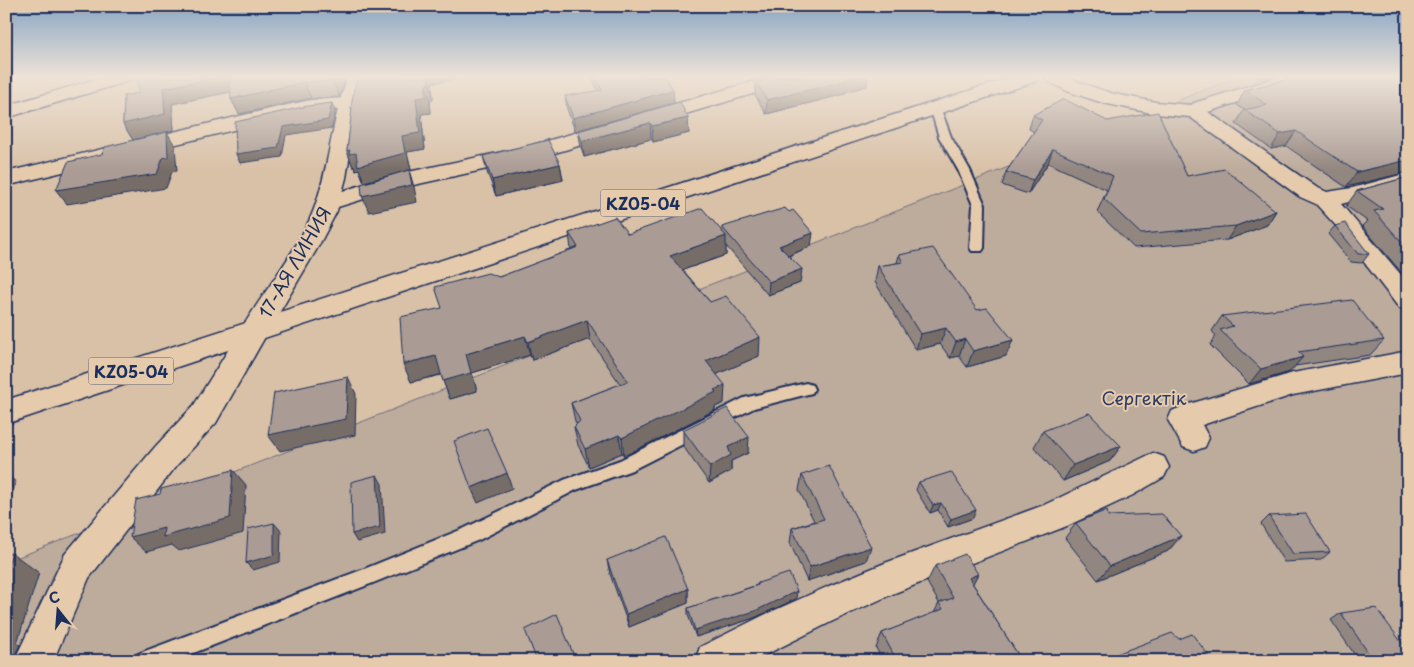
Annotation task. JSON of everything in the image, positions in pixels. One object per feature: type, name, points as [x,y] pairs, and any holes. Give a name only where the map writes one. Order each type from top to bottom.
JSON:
[{"type":"street","points":[[6,112],[19,108]]},
{"type":"street","points":[[6,179],[299,108]]},
{"type":"street","name":"17-АЯ ЛИНИЯ","points":[[33,661],[77,566],[166,456],[205,414],[306,247],[328,204],[347,108]]},
{"type":"street","points":[[328,204],[394,182],[530,153],[683,108]]},
{"type":"street","name":"KZ05-04","points":[[6,412],[932,108]]},
{"type":"street","points":[[1157,108],[1195,112],[1308,192],[1324,199],[1346,223],[1408,301]]},
{"type":"street","points":[[1195,112],[1200,108]]},
{"type":"street","points":[[1324,199],[1353,195],[1408,180]]},
{"type":"street","points":[[1194,438],[1183,420],[1197,414],[1293,384],[1408,362]]},
{"type":"street","points":[[714,661],[751,641],[884,581],[1044,520],[1129,481],[1153,467]]},
{"type":"lane","points":[[935,108],[945,137],[964,170],[979,205],[977,248]]},
{"type":"lane","points":[[145,661],[366,577],[472,534],[570,485],[626,465],[750,403],[806,389]]},
{"type":"green space","name":"Сергектік","points":[[1158,108],[1408,108],[1408,661],[6,661],[6,562]]},
{"type":"building","points":[[124,108],[165,108],[165,114],[123,124]]},
{"type":"building","points":[[298,108],[331,108],[328,120],[283,127],[278,148],[236,154],[235,122]]},
{"type":"building","points":[[352,108],[417,108],[420,133],[402,136],[405,153],[358,166],[356,153],[349,154],[350,150],[347,151]]},
{"type":"building","points":[[569,108],[608,108],[573,118]]},
{"type":"building","points":[[658,108],[683,108],[688,118],[652,126],[650,123],[582,141],[578,131]]},
{"type":"building","points":[[1046,108],[1082,108],[1107,121],[1158,112],[1187,176],[1225,169],[1276,211],[1236,226],[1141,234],[1104,199],[1113,176],[1053,149],[1033,180],[1006,172],[1042,120],[1033,115]]},
{"type":"building","points":[[1253,108],[1408,108],[1408,160],[1357,172],[1296,131],[1280,134],[1244,110]]},
{"type":"building","points":[[167,132],[168,157],[163,158],[157,174],[56,190],[68,162],[102,154],[105,147]]},
{"type":"building","points":[[548,140],[560,164],[492,180],[483,156]]},
{"type":"building","points":[[409,170],[412,185],[362,196],[361,184]]},
{"type":"building","points":[[1408,177],[1408,249],[1374,211],[1383,209],[1357,191]]},
{"type":"building","points":[[702,208],[726,236],[670,256],[710,302],[726,296],[760,337],[706,361],[725,385],[714,390],[716,392],[622,438],[619,435],[585,449],[574,427],[580,421],[571,403],[628,381],[587,320],[528,342],[525,336],[466,354],[471,373],[443,381],[436,356],[403,364],[400,317],[442,308],[435,287],[488,273],[499,277],[578,247],[569,233],[615,217],[628,234]]},
{"type":"building","points":[[785,208],[789,212],[793,210],[813,233],[779,246],[802,269],[769,282],[722,227]]},
{"type":"building","points":[[1345,223],[1369,254],[1358,254],[1335,226]]},
{"type":"building","points":[[933,248],[977,310],[987,308],[1013,340],[973,351],[965,339],[956,342],[946,328],[920,334],[878,266],[903,262],[899,255]]},
{"type":"building","points":[[1352,300],[1384,340],[1298,352],[1303,357],[1261,369],[1220,330],[1233,326],[1222,316]]},
{"type":"building","points":[[348,377],[346,419],[268,435],[274,393]]},
{"type":"building","points":[[727,408],[749,437],[728,447],[731,455],[710,467],[683,430]]},
{"type":"building","points":[[1089,413],[1121,446],[1073,465],[1043,431]]},
{"type":"building","points":[[487,428],[507,473],[471,488],[454,441]]},
{"type":"building","points":[[829,466],[871,547],[810,567],[792,528],[824,519],[802,475]]},
{"type":"building","points":[[233,470],[230,518],[163,537],[164,528],[130,537],[136,500],[160,494],[161,489]]},
{"type":"building","points":[[951,472],[976,510],[951,519],[941,503],[933,505],[919,482]]},
{"type":"building","points":[[377,475],[380,527],[352,534],[351,482]]},
{"type":"building","points":[[1107,510],[1108,516],[1162,514],[1181,536],[1110,566],[1076,523]]},
{"type":"building","points":[[1306,514],[1330,552],[1293,554],[1269,516]]},
{"type":"building","points":[[274,523],[274,555],[246,563],[248,529]]},
{"type":"building","points":[[666,537],[688,589],[626,614],[607,560]]},
{"type":"building","points":[[12,553],[6,570],[6,554]]},
{"type":"building","points":[[965,554],[978,574],[969,578],[1022,661],[897,661],[882,633],[943,609],[939,603],[953,598],[935,566]]},
{"type":"building","points":[[789,573],[797,591],[755,611],[695,630],[688,608]]},
{"type":"building","points":[[1376,608],[1408,651],[1408,661],[1374,661],[1341,613]]},
{"type":"building","points":[[557,614],[576,661],[537,661],[525,630]]},
{"type":"building","points":[[1172,633],[1179,639],[1192,634],[1213,661],[1098,661]]}]
